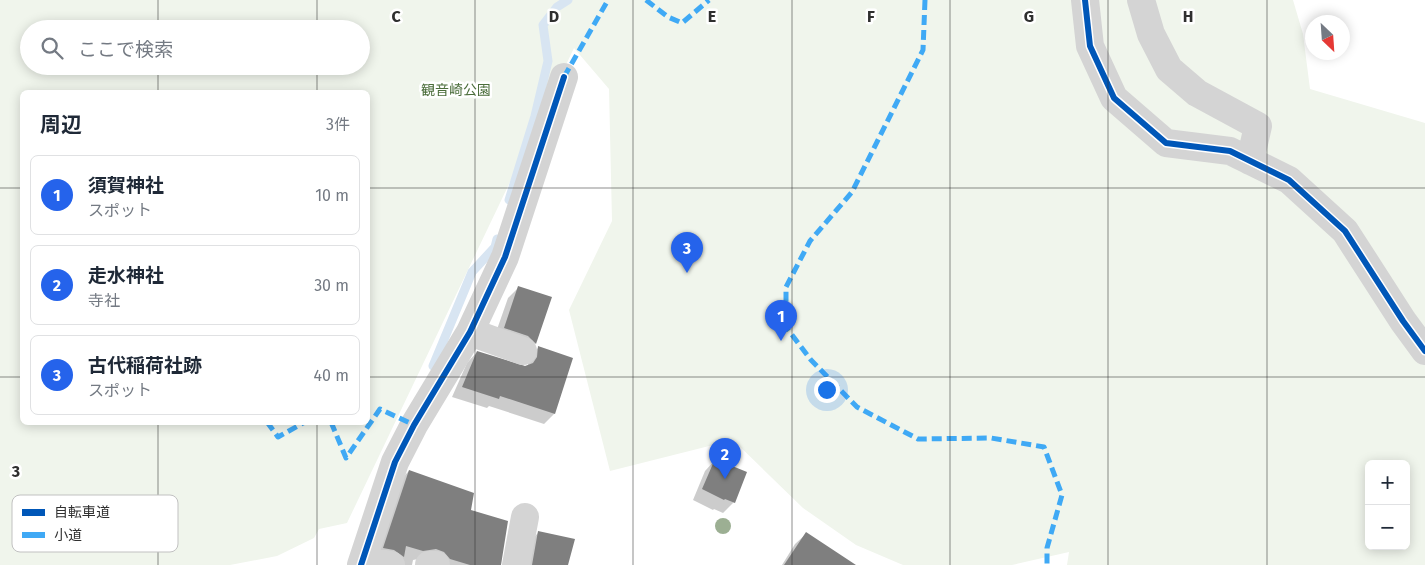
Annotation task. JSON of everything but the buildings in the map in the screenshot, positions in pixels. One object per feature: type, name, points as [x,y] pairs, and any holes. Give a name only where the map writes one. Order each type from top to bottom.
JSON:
[{"type":"street","points":[[1085,0],[1090,46],[1114,98],[1166,144],[1230,151],[1289,180],[1345,230],[1425,351]]},
{"type":"street","points":[[1141,0],[1151,34],[1169,68],[1197,93],[1258,126],[1250,160]]},
{"type":"street","points":[[391,565],[362,563],[395,462],[414,425],[470,332],[505,258],[564,77]]},
{"type":"street","points":[[470,332],[523,351]]},
{"type":"street","points":[[516,565],[525,517]]},
{"type":"street","points":[[429,565],[436,564]]},
{"type":"green space","name":"観音崎公園","points":[[0,0],[1293,0],[1303,34],[1310,89],[1425,123],[1425,565],[1067,565],[1069,552],[1012,565],[903,565],[856,545],[803,508],[733,440],[610,471],[569,310],[612,221],[609,89],[574,48],[347,523],[319,529],[314,538],[277,556],[230,565],[0,565]]},
{"type":"waterway","points":[[509,200],[535,116],[548,61],[543,25],[557,7],[568,0]]},
{"type":"waterway","points":[[433,366],[472,272],[495,247],[497,239]]},
{"type":"marked path","points":[[564,77],[608,0]]},
{"type":"marked path","points":[[646,0],[668,17],[682,23],[709,0]]},
{"type":"marked path","points":[[925,0],[923,50],[852,192],[810,241],[786,287],[786,327],[811,360],[857,407],[918,439],[991,438],[1044,447],[1062,495],[1047,548],[1047,565]]},
{"type":"marked path","points":[[370,423],[380,409],[414,425]]},
{"type":"marked path","points":[[269,425],[278,437],[300,425]]},
{"type":"marked path","points":[[332,425],[346,458],[369,425]]},
{"type":"cycle path","points":[[1085,0],[1090,46],[1114,98],[1166,143],[1230,151],[1289,180],[1345,231],[1403,321],[1425,351]]},
{"type":"cycle path","points":[[361,565],[395,462],[414,425],[470,332],[505,257],[564,77]]},
{"type":"place","name":"古代稲荷社跡","points":[[687,273]]},
{"type":"place","name":"須賀神社","points":[[781,341]]},
{"type":"place","name":"走水神社","points":[[725,479]]}]
